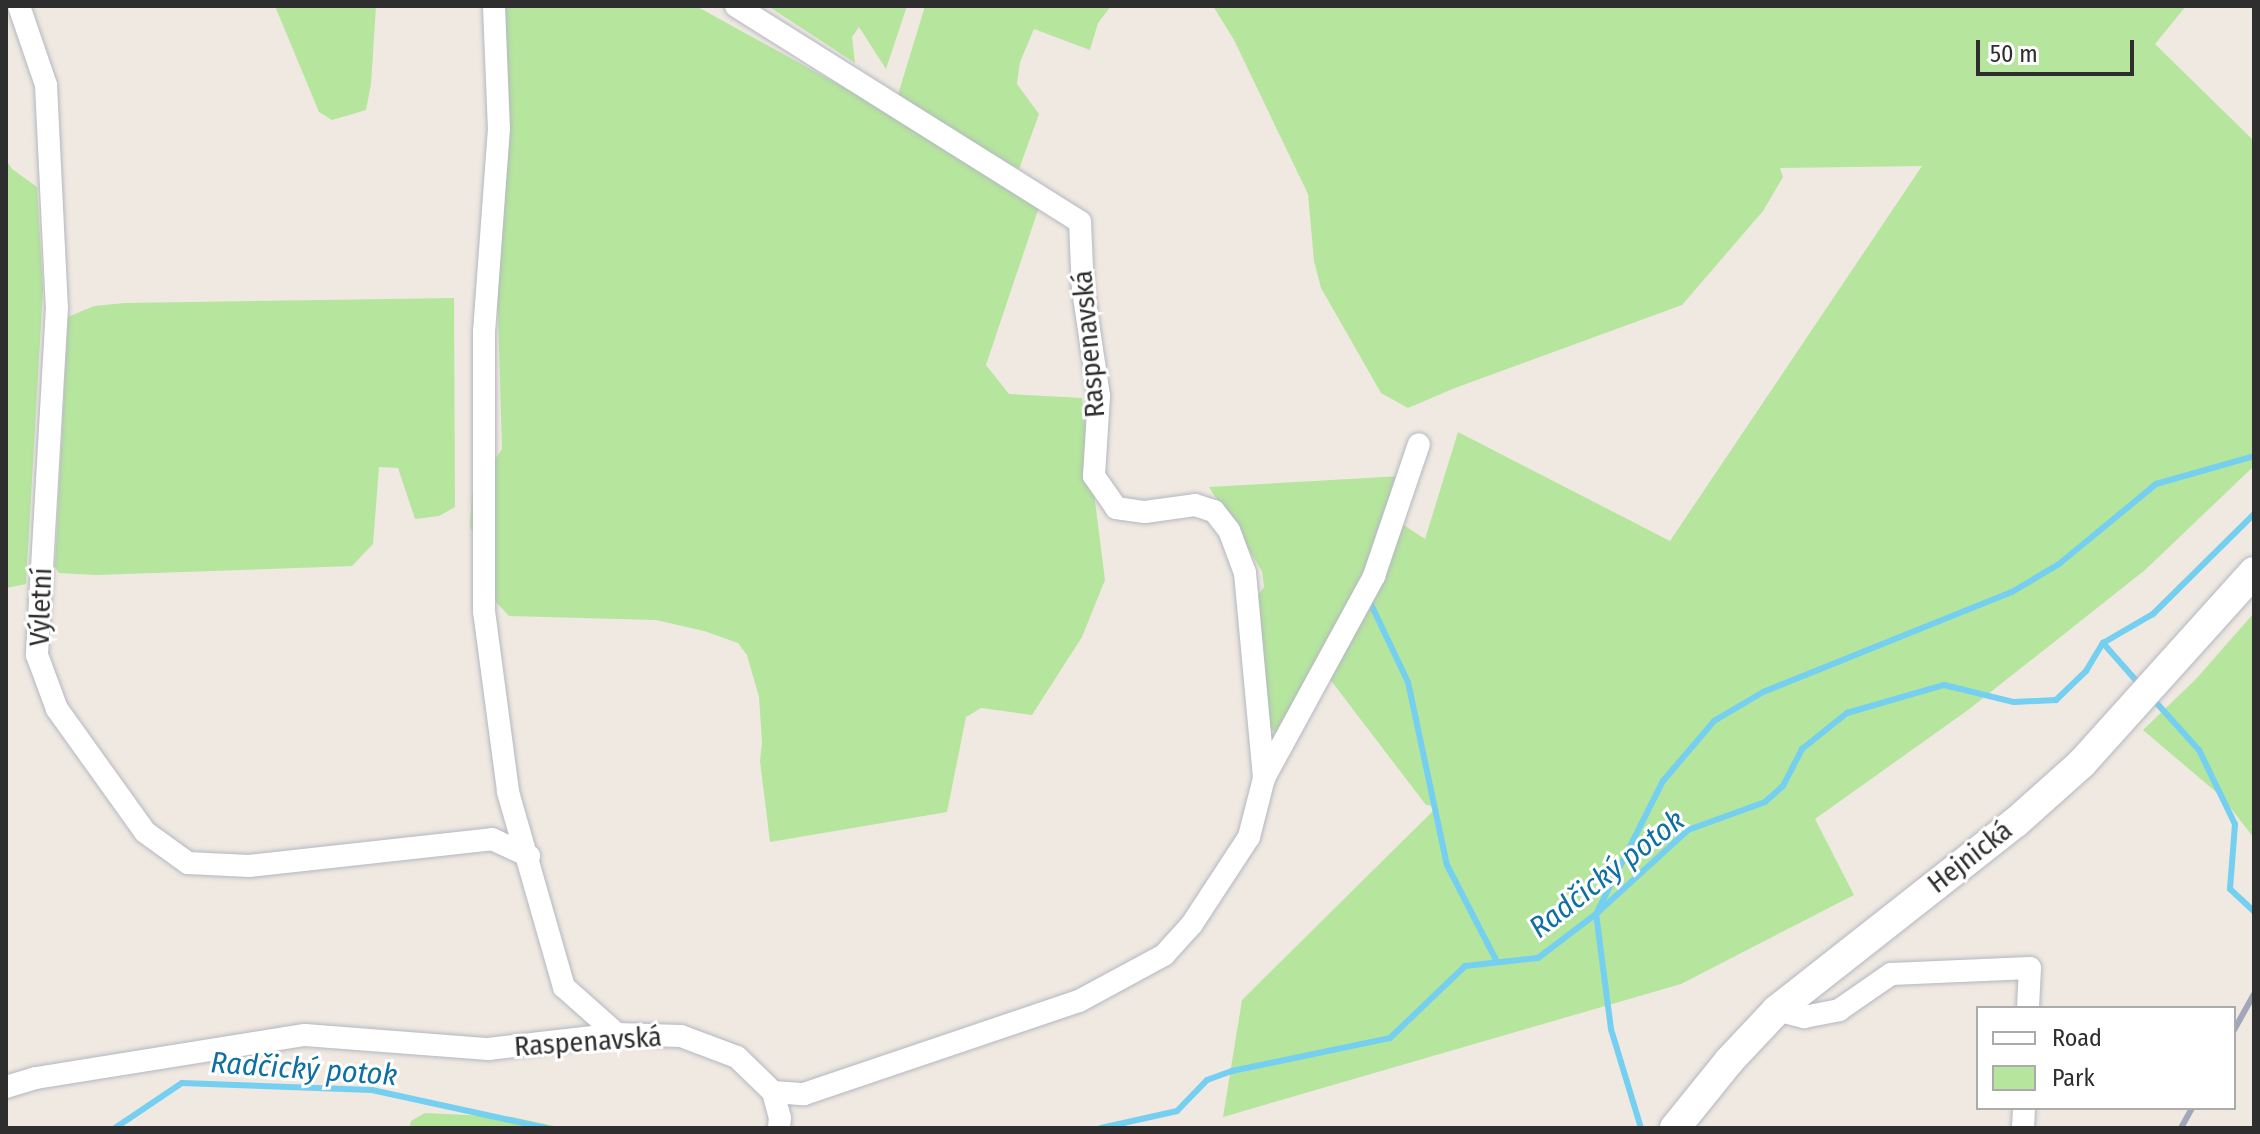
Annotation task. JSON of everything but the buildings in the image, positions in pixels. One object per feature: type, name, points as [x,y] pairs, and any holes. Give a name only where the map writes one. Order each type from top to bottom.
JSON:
[{"type":"main road","name":"Hejnická","points":[[1675,1128],[1729,1061],[1777,1010],[2015,823],[2082,763],[2254,572]]},
{"type":"street","name":"Výletní","points":[[19,6],[46,85],[57,307],[37,655],[57,709],[145,832],[188,863],[249,866],[492,839],[529,856]]},
{"type":"street","points":[[494,6],[499,128],[484,332],[484,611],[508,792],[529,856],[564,987],[617,1034]]},
{"type":"street","name":"Raspenavská","points":[[736,6],[1080,222],[1083,290],[1099,396],[1094,476],[1116,508],[1145,512],[1195,505],[1214,511],[1229,530],[1245,573],[1264,778]]},
{"type":"street","name":"Raspenavská","points":[[6,1087],[36,1078],[305,1035],[488,1049],[617,1034],[681,1036],[737,1057],[773,1092],[804,1094],[1079,1001],[1164,955],[1192,924],[1249,837],[1264,778],[1374,576],[1419,444]]},
{"type":"street","points":[[1777,1010],[1804,1017],[1839,1010],[1891,974],[2030,968],[2028,1006]]},
{"type":"street","points":[[773,1092],[779,1128]]},
{"type":"green space","points":[[275,6],[376,6],[371,84],[366,110],[332,120],[319,112]]},
{"type":"green space","points":[[496,6],[696,6],[865,99],[1039,207],[986,365],[1009,394],[1082,398],[1105,580],[1082,637],[1032,715],[981,708],[966,717],[947,812],[770,842],[760,761],[759,697],[747,655],[738,643],[656,620],[509,616],[496,602],[485,558],[470,527],[472,494],[502,449],[498,314],[488,235]]},
{"type":"green space","points":[[768,6],[907,6],[886,69],[859,27],[852,37],[855,63]]},
{"type":"green space","points":[[925,6],[1111,6],[1098,23],[1090,50],[1034,29],[1020,62],[1017,84],[1039,114],[1019,169],[897,98]]},
{"type":"green space","points":[[1213,6],[2186,6],[2155,44],[2254,141],[2254,466],[2145,570],[1968,710],[1815,819],[1854,895],[1681,984],[1223,1117],[1242,1000],[1438,806],[1426,805],[1329,678],[1402,524],[1425,539],[1458,432],[1670,541],[1922,166],[1780,168],[1783,177],[1763,211],[1682,305],[1408,408],[1381,393],[1321,288],[1314,261],[1308,194],[1234,40]]},
{"type":"green space","points":[[6,160],[12,169],[37,187],[43,290],[26,584],[6,588]]},
{"type":"green space","points":[[454,298],[455,507],[439,516],[415,519],[398,468],[379,467],[373,544],[352,566],[96,575],[59,573],[55,567],[68,317],[94,306],[125,303]]},
{"type":"green space","points":[[1402,476],[1364,581],[1278,733],[1266,727],[1256,598],[1264,587],[1262,571],[1209,487]]},
{"type":"green space","points":[[2254,613],[2254,838],[2222,797],[2143,730],[2196,679]]},
{"type":"green space","points":[[425,1113],[512,1117],[564,1128],[409,1128],[411,1121]]},
{"type":"waterway","points":[[1641,1128],[1611,1029],[1596,914],[1663,781],[1714,721],[1763,692],[2012,592],[2059,564],[2156,484],[2254,456]]},
{"type":"waterway","name":"Radčický potok","points":[[1101,1128],[1177,1111],[1207,1080],[1232,1071],[1390,1038],[1465,966],[1538,958],[1596,914],[1688,830],[1765,802],[1783,786],[1802,749],[1847,713],[1944,685],[2014,702],[2056,700],[2086,671],[2103,643],[2153,614],[2254,514]]},
{"type":"waterway","points":[[1369,600],[1408,682],[1447,865],[1497,962]]},
{"type":"waterway","points":[[2103,643],[2140,685]]},
{"type":"waterway","points":[[2153,699],[2199,750],[2235,824],[2230,889],[2254,911]]},
{"type":"waterway","name":"Radčický potok","points":[[115,1128],[182,1083],[372,1090],[547,1128]]},
{"type":"railway","points":[[2236,1026],[2254,994]]},
{"type":"railway","points":[[2181,1128],[2191,1110]]}]
